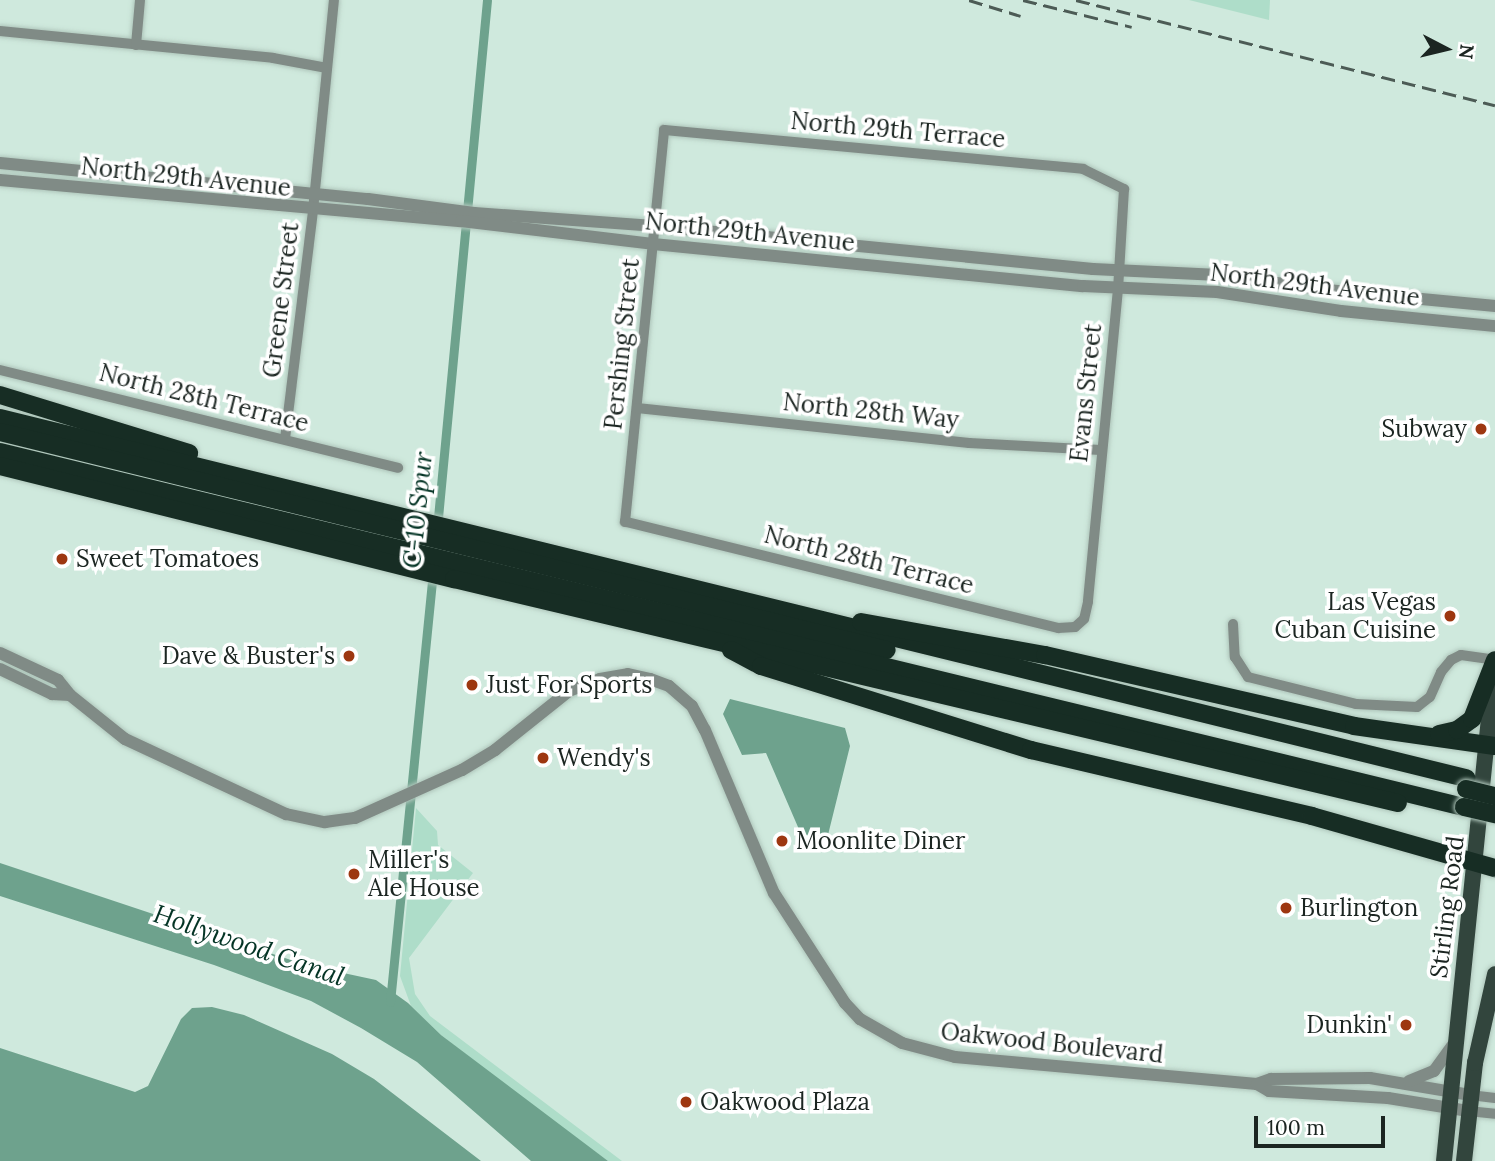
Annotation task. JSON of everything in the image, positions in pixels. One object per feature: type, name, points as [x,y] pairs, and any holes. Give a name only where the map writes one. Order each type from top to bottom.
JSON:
[{"type":"highway","points":[[0,395],[259,474],[280,487],[414,544],[455,571],[713,640],[1465,798],[1495,796]]},
{"type":"highway","points":[[0,418],[280,487]]},
{"type":"highway","points":[[0,432],[414,544]]},
{"type":"highway","points":[[0,452],[414,544]]},
{"type":"highway","points":[[0,466],[158,505]]},
{"type":"highway","points":[[0,477],[158,505],[414,544],[457,538],[812,618],[1465,798],[1495,814]]},
{"type":"highway","points":[[457,538],[1465,798],[1495,826]]},
{"type":"highway","points":[[455,571],[1465,798],[1495,785]]},
{"type":"highway","points":[[812,618],[891,625],[1045,655],[1354,726],[1492,745]]},
{"type":"highway","points":[[713,640],[761,666],[1031,750],[1312,816],[1495,868]]},
{"type":"highway","points":[[1425,736],[1457,730],[1472,719],[1495,659]]},
{"type":"main road","name":"Stirling Road","points":[[1444,1161],[1455,1042],[1492,745],[1495,659]]},
{"type":"main road","points":[[1464,1161],[1469,1103],[1489,1029],[1495,974]]},
{"type":"street","points":[[136,45],[140,0]]},
{"type":"street","name":"Greene Street","points":[[285,439],[315,193],[334,0]]},
{"type":"street","points":[[0,31],[306,62],[327,68]]},
{"type":"street","name":"North 29th Terrace","points":[[664,130],[1083,169],[1124,189]]},
{"type":"street","name":"Pershing Street","points":[[625,522],[664,130]]},
{"type":"street","name":"North 29th Avenue","points":[[0,163],[315,193],[653,244],[1118,289],[1218,292],[1341,311],[1495,327]]},
{"type":"street","name":"North 29th Avenue","points":[[0,180],[313,210],[654,226],[994,260],[1219,275],[1327,290],[1495,306]]},
{"type":"street","name":"Evans Street","points":[[1088,602],[1118,289],[1124,189]]},
{"type":"street","name":"North 28th Terrace","points":[[0,370],[398,468]]},
{"type":"street","name":"North 28th Way","points":[[637,408],[969,443],[1101,450]]},
{"type":"street","name":"North 28th Terrace","points":[[625,522],[1065,629],[1075,627],[1084,619],[1088,602]]},
{"type":"street","points":[[1233,624],[1235,657],[1248,677],[1356,704],[1415,708],[1430,697],[1446,663],[1461,655],[1495,659]]},
{"type":"street","name":"Oakwood Boulevard","points":[[0,653],[58,680],[71,695],[125,740],[286,814],[310,821],[336,822],[355,818],[419,790],[495,750],[569,691],[614,676],[628,674],[650,679],[669,686],[692,706],[705,730],[781,906],[845,1003],[882,1033],[924,1051],[956,1057],[1257,1084],[1271,1079],[1327,1077],[1405,1082],[1469,1103]]},
{"type":"street","name":"Oakwood Boulevard","points":[[0,670],[52,694],[71,695]]},
{"type":"street","points":[[1405,1082],[1434,1071],[1455,1042]]},
{"type":"street","name":"Oakwood Boulevard","points":[[1257,1084],[1269,1091],[1449,1097]]},
{"type":"street","points":[[1469,1103],[1495,1098]]},
{"type":"street","points":[[1469,1103],[1495,1114]]},
{"type":"shaded area","points":[[1189,0],[1270,0],[1269,20]]},
{"type":"shaded area","points":[[730,699],[845,728],[850,746],[827,839],[801,834],[766,753],[742,755],[723,714]]},
{"type":"shaded area","points":[[416,808],[437,831],[438,845],[473,873],[409,958],[415,994],[430,1016],[622,1161],[608,1161],[537,1110],[441,1035],[411,1006],[400,976]]},
{"type":"shaded area","points":[[0,863],[306,965],[376,980],[408,1003],[441,1035],[608,1161],[531,1161],[417,1062],[361,1028],[311,1001],[214,965],[0,896]]},
{"type":"shaded area","points":[[212,1007],[244,1015],[332,1054],[374,1079],[481,1161],[0,1161],[0,1048],[135,1092],[148,1086],[181,1019],[192,1008]]},
{"type":"waterway","name":"C-10 Spur","points":[[437,528],[487,0]]},
{"type":"waterway","name":"C-10 Spur","points":[[390,1002],[433,573]]},
{"type":"railway","points":[[969,0],[1021,16]]},
{"type":"railway","points":[[1023,0],[1132,27]]},
{"type":"railway","points":[[1076,0],[1495,105]]},
{"type":"place","name":"Subway","points":[[1481,429]]},
{"type":"place","name":"Sweet Tomatoes","points":[[62,559]]},
{"type":"place","name":"Las Vegas Cuban Cuisine","points":[[1450,616]]},
{"type":"place","name":"Dave & Buster's","points":[[349,656]]},
{"type":"place","name":"Just For Sports","points":[[472,685]]},
{"type":"place","name":"Wendy's","points":[[543,758]]},
{"type":"place","name":"Moonlite Diner","points":[[782,841]]},
{"type":"place","name":"Miller's Ale House","points":[[354,874]]},
{"type":"place","name":"Burlington","points":[[1286,908]]},
{"type":"place","name":"Dunkin'","points":[[1406,1025]]},
{"type":"place","name":"Oakwood Plaza","points":[[686,1102]]},
{"type":"water label","name":"Hollywood Canal","points":[[249,945]]}]
